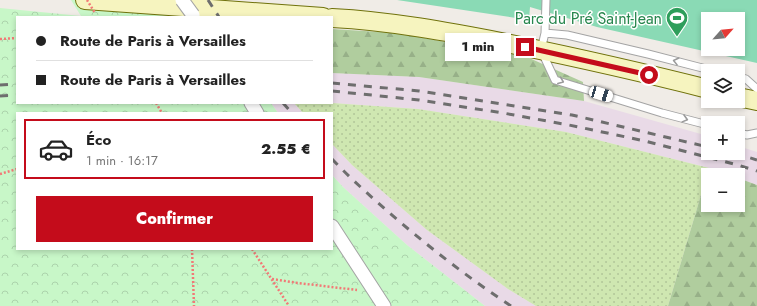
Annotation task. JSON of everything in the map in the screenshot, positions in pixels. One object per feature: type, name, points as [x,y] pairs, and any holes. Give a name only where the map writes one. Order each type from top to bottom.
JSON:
[{"type":"main road","points":[[89,4],[306,16]]},
{"type":"main road","points":[[333,18],[396,24],[463,35],[543,42],[701,87]]},
{"type":"main road","points":[[745,98],[757,101]]},
{"type":"street","points":[[182,0],[193,16]]},
{"type":"street","points":[[333,228],[384,306]]},
{"type":"lane","points":[[546,0],[543,42],[556,80],[662,113],[701,123]]},
{"type":"lane","points":[[543,42],[567,35],[701,68]]},
{"type":"lane","points":[[745,79],[757,89]]},
{"type":"lane","points":[[745,135],[757,134]]},
{"type":"path","points":[[0,39],[16,38]]},
{"type":"path","points":[[0,174],[16,169]]},
{"type":"path","points":[[192,250],[194,306]]},
{"type":"path","points":[[253,250],[289,306]]},
{"type":"path","points":[[272,279],[374,291]]},
{"type":"shaded area","points":[[333,73],[419,77],[584,101],[701,134],[701,160],[745,160],[745,148],[757,152],[757,185],[745,181],[745,168],[709,168],[566,132],[418,109],[333,103]]},
{"type":"shaded area","points":[[272,104],[295,104],[302,112],[277,112]]},
{"type":"shaded area","points":[[333,145],[352,165],[427,230],[508,289],[536,306],[485,306],[407,245],[333,176]]},
{"type":"green space","points":[[71,0],[199,0],[210,16],[81,16]]},
{"type":"green space","name":"Parc du Pré Saint-Jean","points":[[397,0],[757,0],[757,63],[726,56],[745,56],[745,12],[701,12],[701,50],[597,27],[530,7],[529,20]]},
{"type":"green space","points":[[0,8],[81,16],[16,16],[16,104],[272,104],[277,112],[16,112],[16,250],[333,250],[333,176],[407,245],[485,306],[0,306]]},
{"type":"green space","points":[[333,29],[397,33],[527,57],[583,82],[584,101],[419,77],[333,73]]},
{"type":"green space","points":[[333,103],[418,109],[566,132],[709,168],[701,168],[701,195],[668,306],[536,306],[508,289],[427,230],[352,165],[333,145],[333,112],[302,112],[295,104]]},
{"type":"green space","points":[[745,181],[757,185],[757,306],[668,306],[701,195],[701,212],[745,212]]},
{"type":"railway","points":[[208,0],[218,16]]},
{"type":"railway","points":[[333,83],[419,91],[572,115],[701,145]]},
{"type":"railway","points":[[0,85],[16,84]]},
{"type":"railway","points":[[333,91],[419,100],[569,125],[645,141],[757,171]]},
{"type":"railway","points":[[0,96],[16,95]]},
{"type":"railway","points":[[284,104],[291,112]]},
{"type":"railway","points":[[745,156],[757,160]]},
{"type":"railway","points":[[333,160],[365,191],[415,235],[462,272],[511,306]]},
{"type":"place","name":"Parc du Pré Saint-Jean","points":[[677,38]]},
{"type":"route","points":[[525,47],[649,75]]}]
